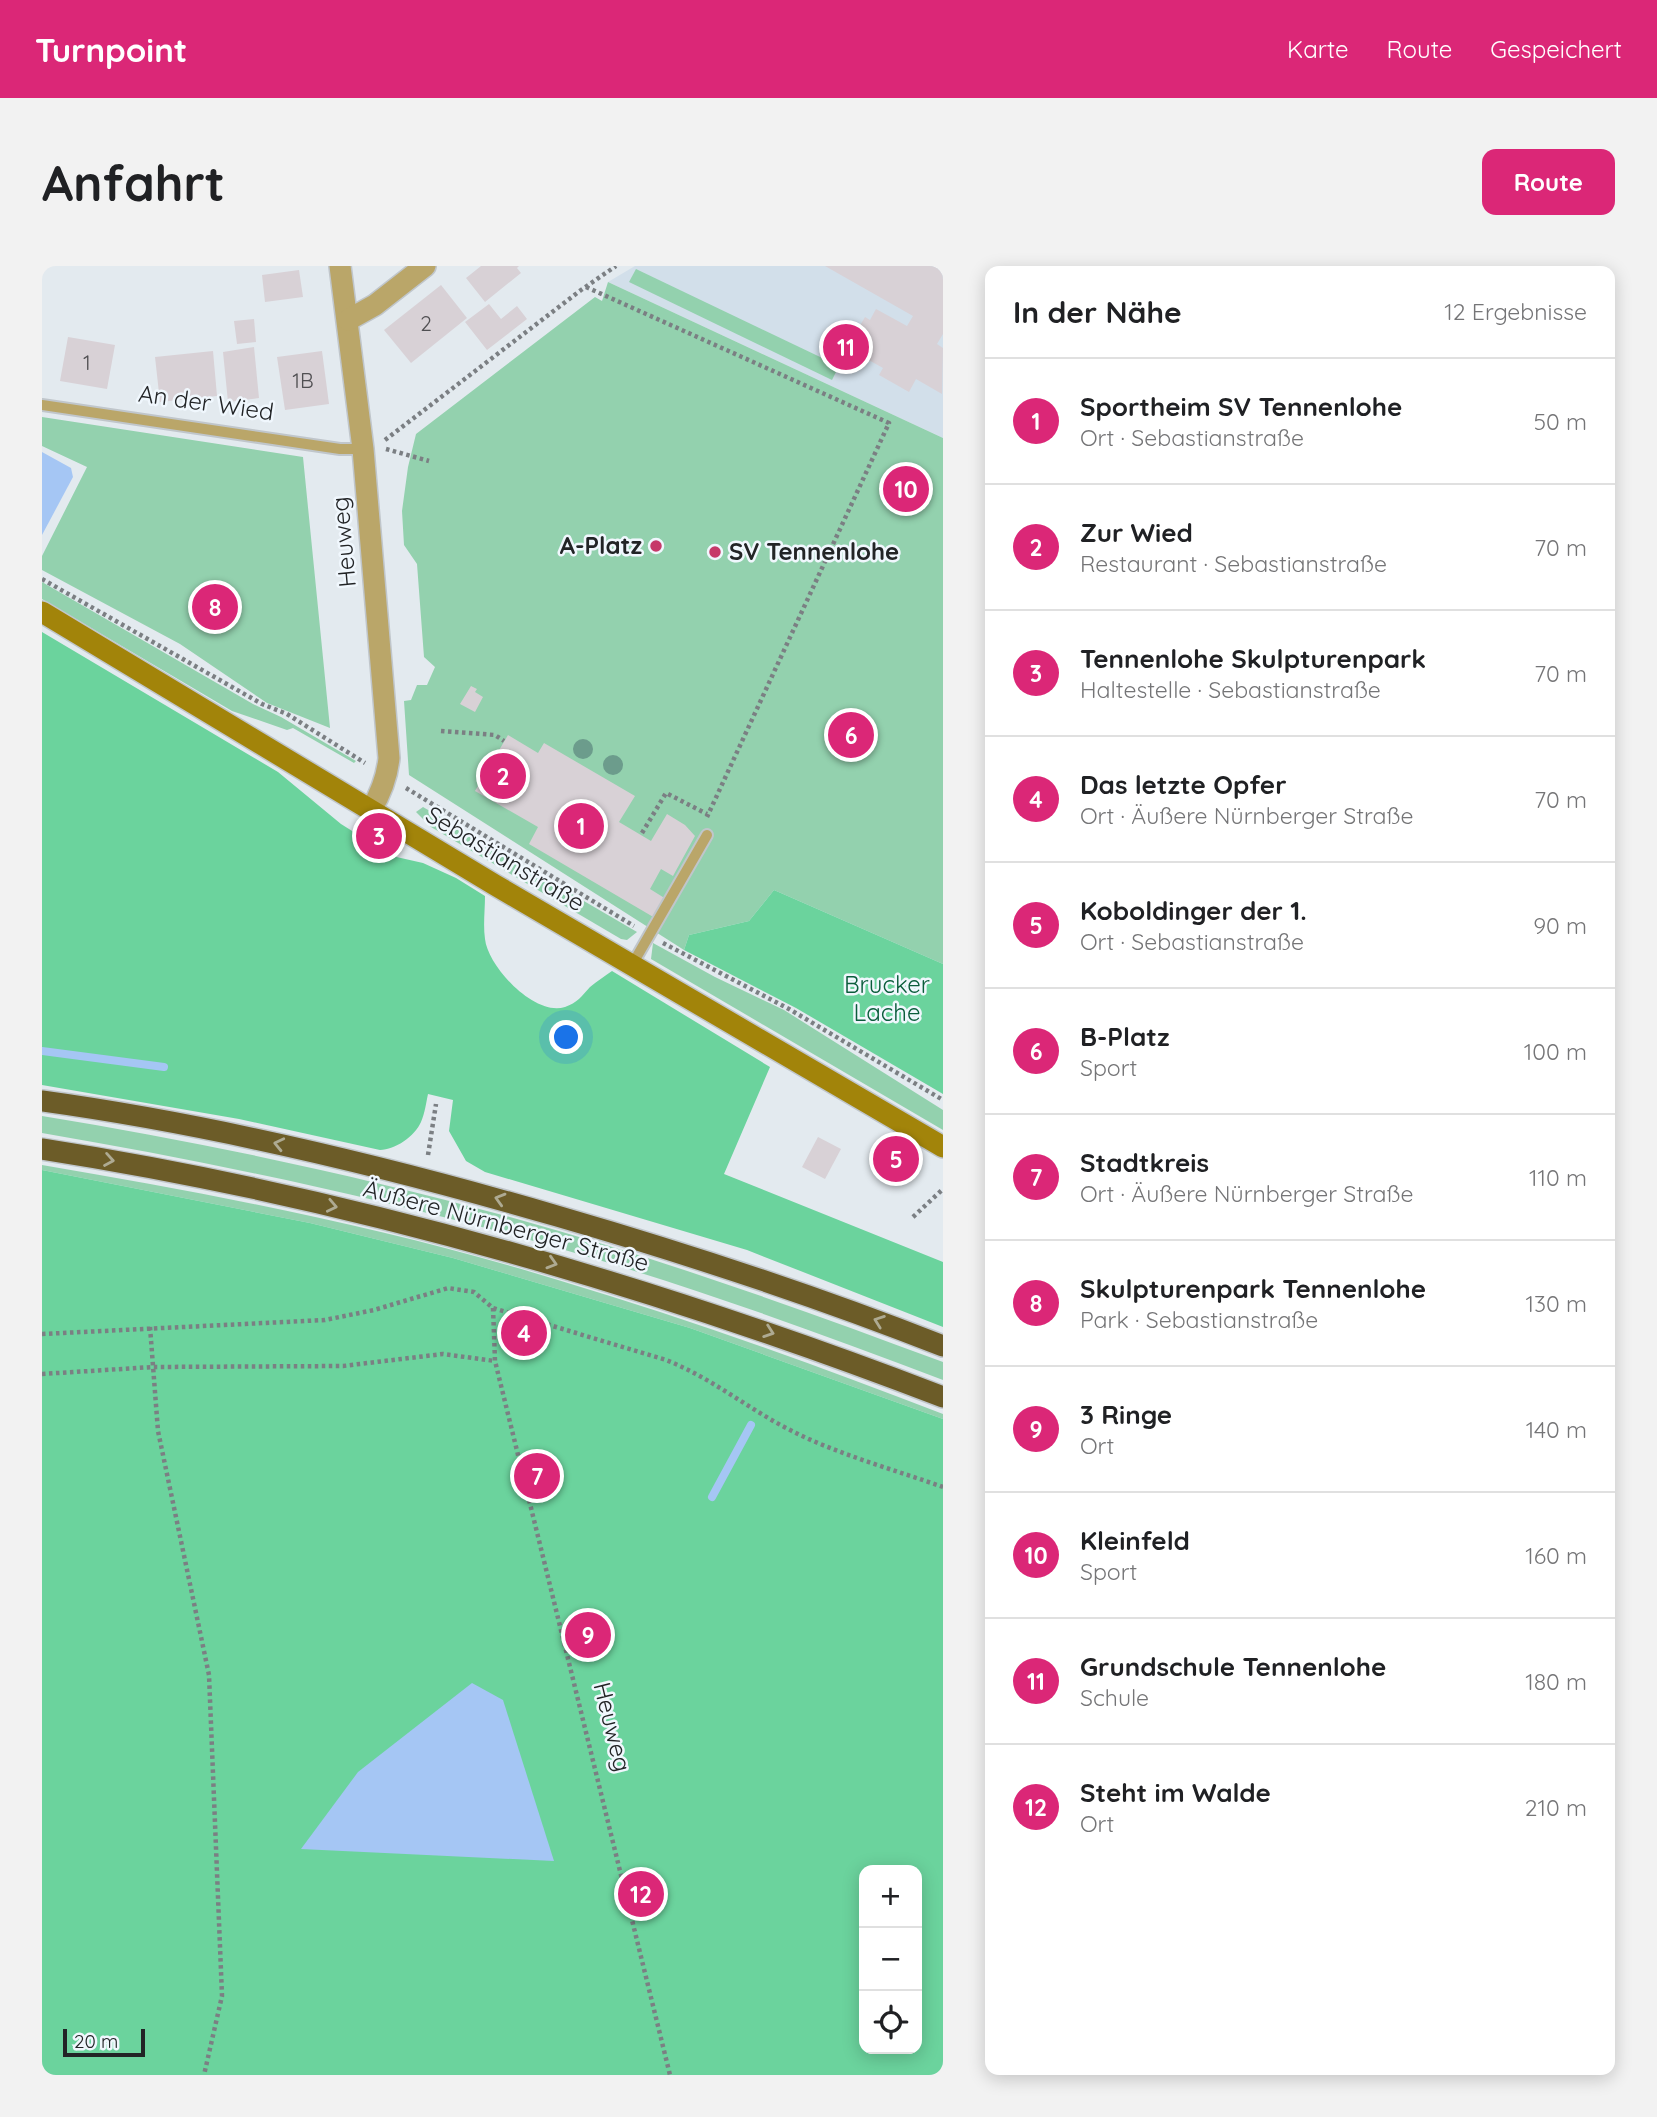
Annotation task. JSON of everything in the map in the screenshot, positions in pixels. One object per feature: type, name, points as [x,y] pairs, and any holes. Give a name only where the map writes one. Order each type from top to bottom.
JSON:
[{"type":"highway","name":"Äußere Nürnberger Straße","points":[[42,1101],[263,1140],[425,1178],[715,1263],[943,1346]]},
{"type":"highway","name":"Äußere Nürnberger Straße","points":[[42,1149],[145,1167],[350,1210],[524,1254],[715,1313],[943,1397]]},
{"type":"street","name":"Heuweg","points":[[340,266],[363,449],[389,758],[387,776],[371,810]]},
{"type":"street","points":[[348,320],[375,305],[425,266]]},
{"type":"street","name":"Sebastianstraße","points":[[42,612],[632,965],[943,1147]]},
{"type":"lane","name":"An der Wied","points":[[42,405],[340,449],[363,449]]},
{"type":"lane","points":[[632,965],[707,835]]},
{"type":"path","points":[[429,461],[376,446],[616,266]]},
{"type":"path","points":[[586,287],[889,423],[707,814],[707,835]]},
{"type":"path","points":[[42,579],[262,704],[288,714],[648,935],[789,1009],[943,1100]]},
{"type":"path","points":[[442,731],[495,735],[504,741]]},
{"type":"path","points":[[642,833],[666,793],[707,814]]},
{"type":"path","points":[[425,1178],[436,1104]]},
{"type":"path","points":[[914,1217],[943,1189]]},
{"type":"path","points":[[42,1334],[325,1320],[374,1310],[448,1288],[474,1292],[493,1308],[684,1367],[795,1433],[943,1487]]},
{"type":"path","name":"Heuweg","points":[[493,1308],[495,1361],[670,2075]]},
{"type":"path","points":[[150,1327],[158,1431],[209,1675],[222,1996],[204,2075]]},
{"type":"path","points":[[42,1374],[153,1367],[343,1366],[443,1354],[495,1361]]},
{"type":"shaded area","points":[[635,266],[943,266],[943,438],[608,282]]},
{"type":"green space","points":[[636,269],[839,366],[832,380],[629,282]]},
{"type":"green space","name":"SV Tennenlohe","points":[[608,282],[943,438],[943,964],[774,890],[749,921],[689,935],[684,950],[409,775],[404,701],[411,700],[417,685],[427,685],[435,667],[424,657],[417,564],[404,545],[402,511],[416,434],[595,297],[602,301]]},
{"type":"green space","points":[[42,417],[303,457],[330,728],[267,703],[180,644],[42,570],[42,556],[87,467],[42,446]]},
{"type":"green space","points":[[42,582],[356,761],[354,763],[293,728],[287,730],[232,711],[42,599]]},
{"type":"green space","points":[[42,632],[278,772],[341,824],[392,856],[423,863],[456,878],[485,896],[484,934],[488,950],[515,987],[540,1005],[565,1007],[612,971],[770,1067],[724,1174],[943,1262],[943,1327],[747,1250],[485,1172],[466,1161],[449,1131],[453,1100],[428,1094],[422,1119],[414,1132],[398,1145],[380,1150],[239,1119],[42,1085]]},
{"type":"green space","points":[[423,807],[637,932],[627,940],[621,939],[431,827],[416,812]]},
{"type":"green space","name":"Brucker Lache","points":[[774,890],[943,964],[943,1094],[796,1008],[684,950],[689,935],[749,921]]},
{"type":"green space","points":[[653,943],[784,1010],[943,1110],[943,1130],[651,959]]},
{"type":"green space","points":[[42,1116],[162,1137],[340,1174],[571,1234],[732,1286],[943,1362],[943,1380],[730,1302],[567,1250],[337,1191],[160,1154],[42,1133]]},
{"type":"green space","points":[[42,1165],[302,1214],[495,1262],[656,1310],[752,1343],[943,1414],[943,1419],[690,1328],[453,1258],[310,1223],[42,1170]]},
{"type":"green space","points":[[42,1170],[310,1223],[453,1258],[690,1328],[943,1419],[943,2075],[42,2075]]},
{"type":"water","points":[[42,452],[71,468],[73,477],[42,535]]},
{"type":"water","points":[[472,1683],[503,1700],[554,1861],[301,1849],[358,1772]]},
{"type":"building","points":[[481,266],[519,266],[517,268],[521,273],[485,302],[466,278]]},
{"type":"building","points":[[825,266],[943,266],[943,334],[937,344],[943,348],[942,394],[916,379],[909,392],[879,375],[883,368],[847,348],[865,317],[870,320],[876,309],[907,326],[913,316]]},
{"type":"building","points":[[299,270],[303,297],[265,302],[262,275]]},
{"type":"building","points":[[441,285],[467,318],[411,363],[384,330]]},
{"type":"building","points":[[489,304],[501,319],[517,306],[527,319],[487,350],[465,322]]},
{"type":"building","points":[[254,319],[256,342],[237,344],[234,321]]},
{"type":"building","points":[[68,337],[115,345],[107,389],[60,381]]},
{"type":"building","points":[[254,347],[259,398],[228,402],[223,352]]},
{"type":"building","points":[[213,351],[217,396],[160,402],[155,357]]},
{"type":"building","points":[[322,351],[329,404],[285,410],[277,357]]},
{"type":"building","points":[[471,686],[483,697],[475,712],[460,704]]},
{"type":"building","points":[[508,735],[538,753],[544,743],[635,796],[619,822],[651,841],[667,814],[685,825],[695,836],[673,876],[661,869],[650,889],[666,899],[655,918],[529,844],[538,827],[475,791]]},
{"type":"building","points":[[818,1137],[841,1149],[825,1179],[802,1167]]},
{"type":"waterway","points":[[42,1051],[164,1067]]},
{"type":"waterway","points":[[712,1497],[751,1425]]},
{"type":"place","name":"Grundschule Tennenlohe","points":[[846,347]]},
{"type":"place","name":"Kleinfeld","points":[[906,489]]},
{"type":"place","name":"A-Platz","points":[[656,546]]},
{"type":"place","name":"SV Tennenlohe","points":[[715,552]]},
{"type":"place","name":"Skulpturenpark Tennenlohe","points":[[215,607]]},
{"type":"place","name":"B-Platz","points":[[851,735]]},
{"type":"place","name":"Zur Wied","points":[[503,776]]},
{"type":"place","name":"Sportheim SV Tennenlohe","points":[[581,826]]},
{"type":"place","name":"Tennenlohe Skulpturenpark","points":[[379,836]]},
{"type":"place","name":"Koboldinger der 1.","points":[[896,1159]]},
{"type":"place","name":"Das letzte Opfer","points":[[524,1333]]},
{"type":"place","name":"Stadtkreis","points":[[537,1476]]},
{"type":"place","name":"3 Ringe","points":[[588,1635]]},
{"type":"place","name":"Steht im Walde","points":[[641,1894]]}]
